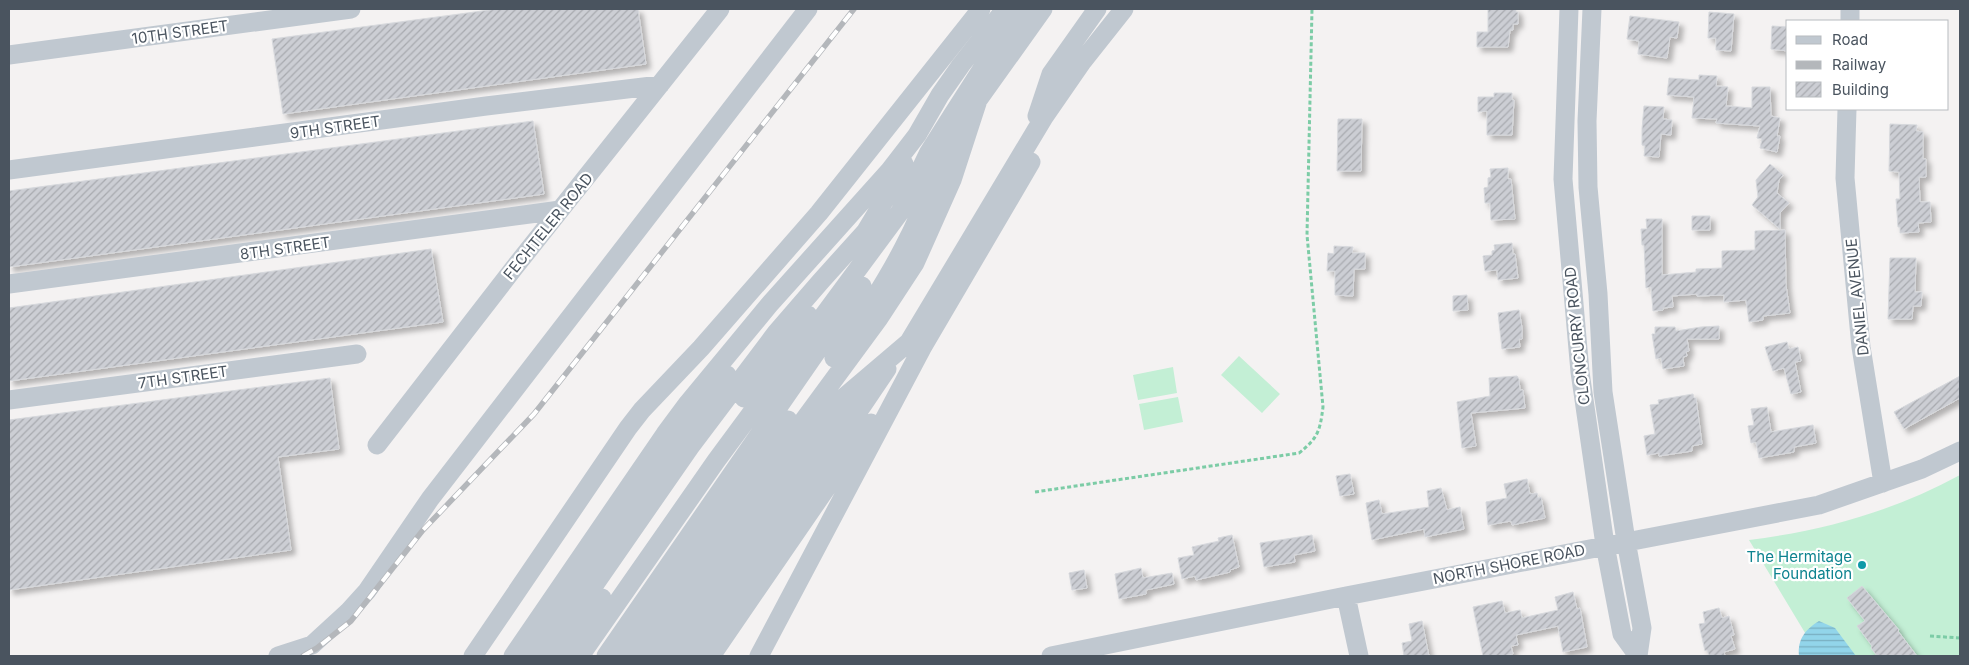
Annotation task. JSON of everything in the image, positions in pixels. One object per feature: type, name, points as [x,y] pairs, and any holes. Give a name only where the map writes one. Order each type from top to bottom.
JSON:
[{"type":"street","name":"10TH STREET","points":[[9,55],[351,9]]},
{"type":"street","name":"FECHTELER ROAD","points":[[377,445],[720,9]]},
{"type":"street","points":[[283,656],[312,645],[368,591],[430,499],[808,9]]},
{"type":"street","points":[[473,656],[628,428],[819,213],[981,9]]},
{"type":"street","points":[[545,656],[690,447],[776,334],[866,231],[893,186],[917,136],[940,95],[1005,9]]},
{"type":"street","points":[[606,656],[870,275],[879,261],[929,152],[998,44],[1026,9]]},
{"type":"street","points":[[622,656],[736,491],[836,356],[886,283],[951,143],[978,100],[1043,9]]},
{"type":"street","points":[[1031,139],[1051,74],[1097,9]]},
{"type":"street","points":[[658,656],[822,416],[909,342],[1031,139],[1082,62],[1124,9]]},
{"type":"street","points":[[759,656],[922,348],[1001,215],[1050,127],[1079,83],[1136,9]]},
{"type":"street","name":"CLONCURRY ROAD","points":[[1569,9],[1563,179],[1580,372],[1605,545],[1622,634],[1638,656]]},
{"type":"street","name":"CLONCURRY ROAD","points":[[1592,9],[1587,121],[1588,186],[1598,294],[1603,392],[1626,542],[1642,628],[1638,656]]},
{"type":"street","name":"9TH STREET","points":[[9,170],[660,85]]},
{"type":"street","points":[[639,656],[804,420],[879,318],[915,263],[952,180],[978,100]]},
{"type":"street","name":"DANIEL AVENUE","points":[[1847,110],[1846,197],[1861,347],[1883,483]]},
{"type":"street","points":[[513,656],[688,403],[768,306],[890,170],[917,136]]},
{"type":"street","points":[[529,656],[682,432],[754,342],[812,274],[893,186]]},
{"type":"street","name":"8TH STREET","points":[[9,284],[560,210]]},
{"type":"street","points":[[561,656],[705,448],[836,278],[900,212]]},
{"type":"street","points":[[580,656],[716,461],[900,212]]},
{"type":"street","points":[[712,656],[922,348]]},
{"type":"street","points":[[693,656],[900,351]]},
{"type":"street","name":"7TH STREET","points":[[9,400],[357,354]]},
{"type":"street","points":[[676,656],[862,383]]},
{"type":"street","points":[[726,656],[874,439]]},
{"type":"street","name":"NORTH SHORE ROAD","points":[[1051,656],[1094,652],[1346,596],[1819,505],[1922,469],[1960,451]]},
{"type":"street","points":[[745,656],[805,569]]},
{"type":"street","points":[[1346,596],[1359,656]]},
{"type":"path","points":[[1034,492],[1299,453],[1314,441],[1321,427],[1323,407],[1307,235],[1312,9]]},
{"type":"path","points":[[1930,636],[1960,638]]},
{"type":"green space","points":[[1239,356],[1280,394],[1262,413],[1221,375]]},
{"type":"green space","points":[[1173,367],[1177,393],[1138,400],[1133,375]]},
{"type":"green space","points":[[1178,397],[1183,422],[1144,430],[1139,404]]},
{"type":"green space","name":"The Hermitage Foundation","points":[[1960,475],[1960,656],[1819,656],[1749,540],[1804,531],[1858,518],[1910,499]]},
{"type":"water","points":[[1819,621],[1835,628],[1856,656],[1799,656],[1799,644],[1803,635]]},
{"type":"building","points":[[497,9],[638,9],[646,64],[283,114],[272,39]]},
{"type":"building","points":[[1488,9],[1516,9],[1516,12],[1518,12],[1518,24],[1513,24],[1513,30],[1510,30],[1508,47],[1477,47],[1477,32],[1488,32]]},
{"type":"building","points":[[1709,12],[1734,14],[1731,51],[1716,50],[1716,38],[1708,38]]},
{"type":"building","points":[[1630,16],[1679,22],[1677,38],[1670,37],[1667,58],[1638,54],[1639,41],[1627,39]]},
{"type":"building","points":[[1772,26],[1786,27],[1786,51],[1771,49]]},
{"type":"building","points":[[1699,75],[1717,76],[1716,86],[1728,87],[1726,106],[1752,108],[1752,87],[1770,87],[1771,116],[1780,118],[1777,136],[1780,136],[1777,152],[1760,148],[1762,139],[1757,138],[1760,126],[1716,123],[1717,119],[1692,118],[1694,97],[1667,95],[1669,78],[1699,80]]},
{"type":"building","points":[[1494,93],[1512,93],[1512,100],[1514,100],[1512,135],[1487,135],[1487,111],[1478,112],[1478,97],[1494,97]]},
{"type":"building","points":[[1644,106],[1664,107],[1663,119],[1672,120],[1671,135],[1661,134],[1659,157],[1644,156],[1645,146],[1642,145],[1642,129]]},
{"type":"building","points":[[1338,119],[1362,119],[1361,171],[1337,171]]},
{"type":"building","points":[[533,121],[544,194],[9,267],[9,191]]},
{"type":"building","points":[[1890,124],[1917,125],[1916,131],[1923,132],[1923,159],[1926,159],[1926,177],[1919,177],[1920,202],[1930,202],[1931,222],[1918,223],[1919,232],[1900,233],[1900,227],[1898,227],[1896,199],[1900,199],[1899,172],[1889,171]]},
{"type":"building","points":[[1770,164],[1783,175],[1779,180],[1777,193],[1789,203],[1780,213],[1780,229],[1752,205],[1758,197],[1756,180]]},
{"type":"building","points":[[1508,168],[1515,219],[1491,220],[1490,203],[1485,203],[1484,188],[1488,187],[1488,178],[1491,177],[1490,169]]},
{"type":"building","points":[[1692,216],[1710,216],[1710,230],[1692,230]]},
{"type":"building","points":[[1646,219],[1662,219],[1662,275],[1696,272],[1696,269],[1722,268],[1722,251],[1755,250],[1755,231],[1785,230],[1786,285],[1790,313],[1763,316],[1763,320],[1749,322],[1746,300],[1724,302],[1724,295],[1697,296],[1697,294],[1672,296],[1673,307],[1653,311],[1651,287],[1646,288],[1644,245],[1642,245],[1641,229],[1647,229]]},
{"type":"building","points":[[1512,243],[1518,278],[1498,280],[1497,270],[1485,271],[1483,256],[1492,255],[1492,251],[1495,250],[1494,245]]},
{"type":"building","points":[[1334,246],[1353,247],[1352,253],[1365,253],[1365,269],[1354,269],[1353,296],[1335,295],[1335,271],[1327,271],[1328,253],[1334,254]]},
{"type":"building","points":[[431,249],[443,322],[9,381],[9,308]]},
{"type":"building","points":[[1890,258],[1916,258],[1915,292],[1922,292],[1921,306],[1913,306],[1912,319],[1888,319]]},
{"type":"building","points":[[1467,295],[1468,310],[1453,311],[1453,296]]},
{"type":"building","points":[[1519,310],[1522,328],[1522,339],[1519,339],[1520,347],[1502,349],[1498,313]]},
{"type":"building","points":[[1719,326],[1719,339],[1687,339],[1689,351],[1686,352],[1687,356],[1683,357],[1684,366],[1663,369],[1661,358],[1656,359],[1652,334],[1655,334],[1655,327],[1675,327],[1676,331]]},
{"type":"building","points":[[1787,342],[1789,349],[1798,347],[1801,361],[1795,362],[1801,392],[1791,394],[1784,368],[1773,371],[1765,347]]},
{"type":"building","points":[[1517,376],[1520,390],[1523,390],[1525,408],[1471,413],[1476,446],[1462,448],[1457,402],[1490,396],[1489,378]]},
{"type":"building","points":[[1960,376],[1960,398],[1904,429],[1894,412]]},
{"type":"building","points":[[330,378],[339,449],[278,457],[291,550],[9,590],[9,420]]},
{"type":"building","points":[[1693,394],[1694,398],[1696,398],[1702,444],[1692,446],[1692,451],[1659,456],[1659,453],[1647,455],[1644,436],[1655,434],[1650,405],[1659,404],[1658,400]]},
{"type":"building","points":[[1767,407],[1771,432],[1813,425],[1816,443],[1794,447],[1794,452],[1759,458],[1756,442],[1751,443],[1748,426],[1754,425],[1751,409]]},
{"type":"building","points":[[1350,474],[1354,494],[1340,496],[1336,476]]},
{"type":"building","points":[[1527,479],[1530,494],[1537,493],[1538,498],[1541,497],[1545,518],[1512,525],[1511,521],[1488,525],[1486,502],[1507,498],[1504,484]]},
{"type":"building","points":[[1441,488],[1447,510],[1460,507],[1464,529],[1425,537],[1424,529],[1372,540],[1366,503],[1379,500],[1382,514],[1429,507],[1427,491]]},
{"type":"building","points":[[1232,535],[1239,567],[1230,570],[1230,572],[1196,580],[1195,576],[1182,579],[1178,558],[1194,555],[1192,547],[1219,541],[1218,538]]},
{"type":"building","points":[[1312,535],[1315,551],[1294,555],[1295,562],[1264,567],[1260,543]]},
{"type":"building","points":[[1141,568],[1143,578],[1172,573],[1174,584],[1146,590],[1146,594],[1119,599],[1115,574]]},
{"type":"building","points":[[1084,570],[1087,588],[1072,590],[1069,573]]},
{"type":"building","points":[[1862,586],[1899,630],[1917,656],[1877,656],[1857,626],[1865,621],[1847,598]]},
{"type":"building","points":[[1573,592],[1577,609],[1580,608],[1587,647],[1563,652],[1558,626],[1516,635],[1518,645],[1511,646],[1513,654],[1483,656],[1473,607],[1502,601],[1505,613],[1520,610],[1522,618],[1558,610],[1555,597]]},
{"type":"building","points":[[1719,608],[1722,618],[1729,616],[1734,635],[1731,636],[1735,649],[1724,652],[1725,656],[1709,656],[1707,650],[1705,651],[1699,624],[1705,623],[1703,612]]},
{"type":"building","points":[[1422,621],[1429,656],[1404,656],[1402,643],[1412,641],[1409,624]]},
{"type":"railway","points":[[303,656],[317,648],[351,621],[423,530],[534,414],[854,9]]},
{"type":"place","name":"The Hermitage Foundation","points":[[1862,565]]}]
